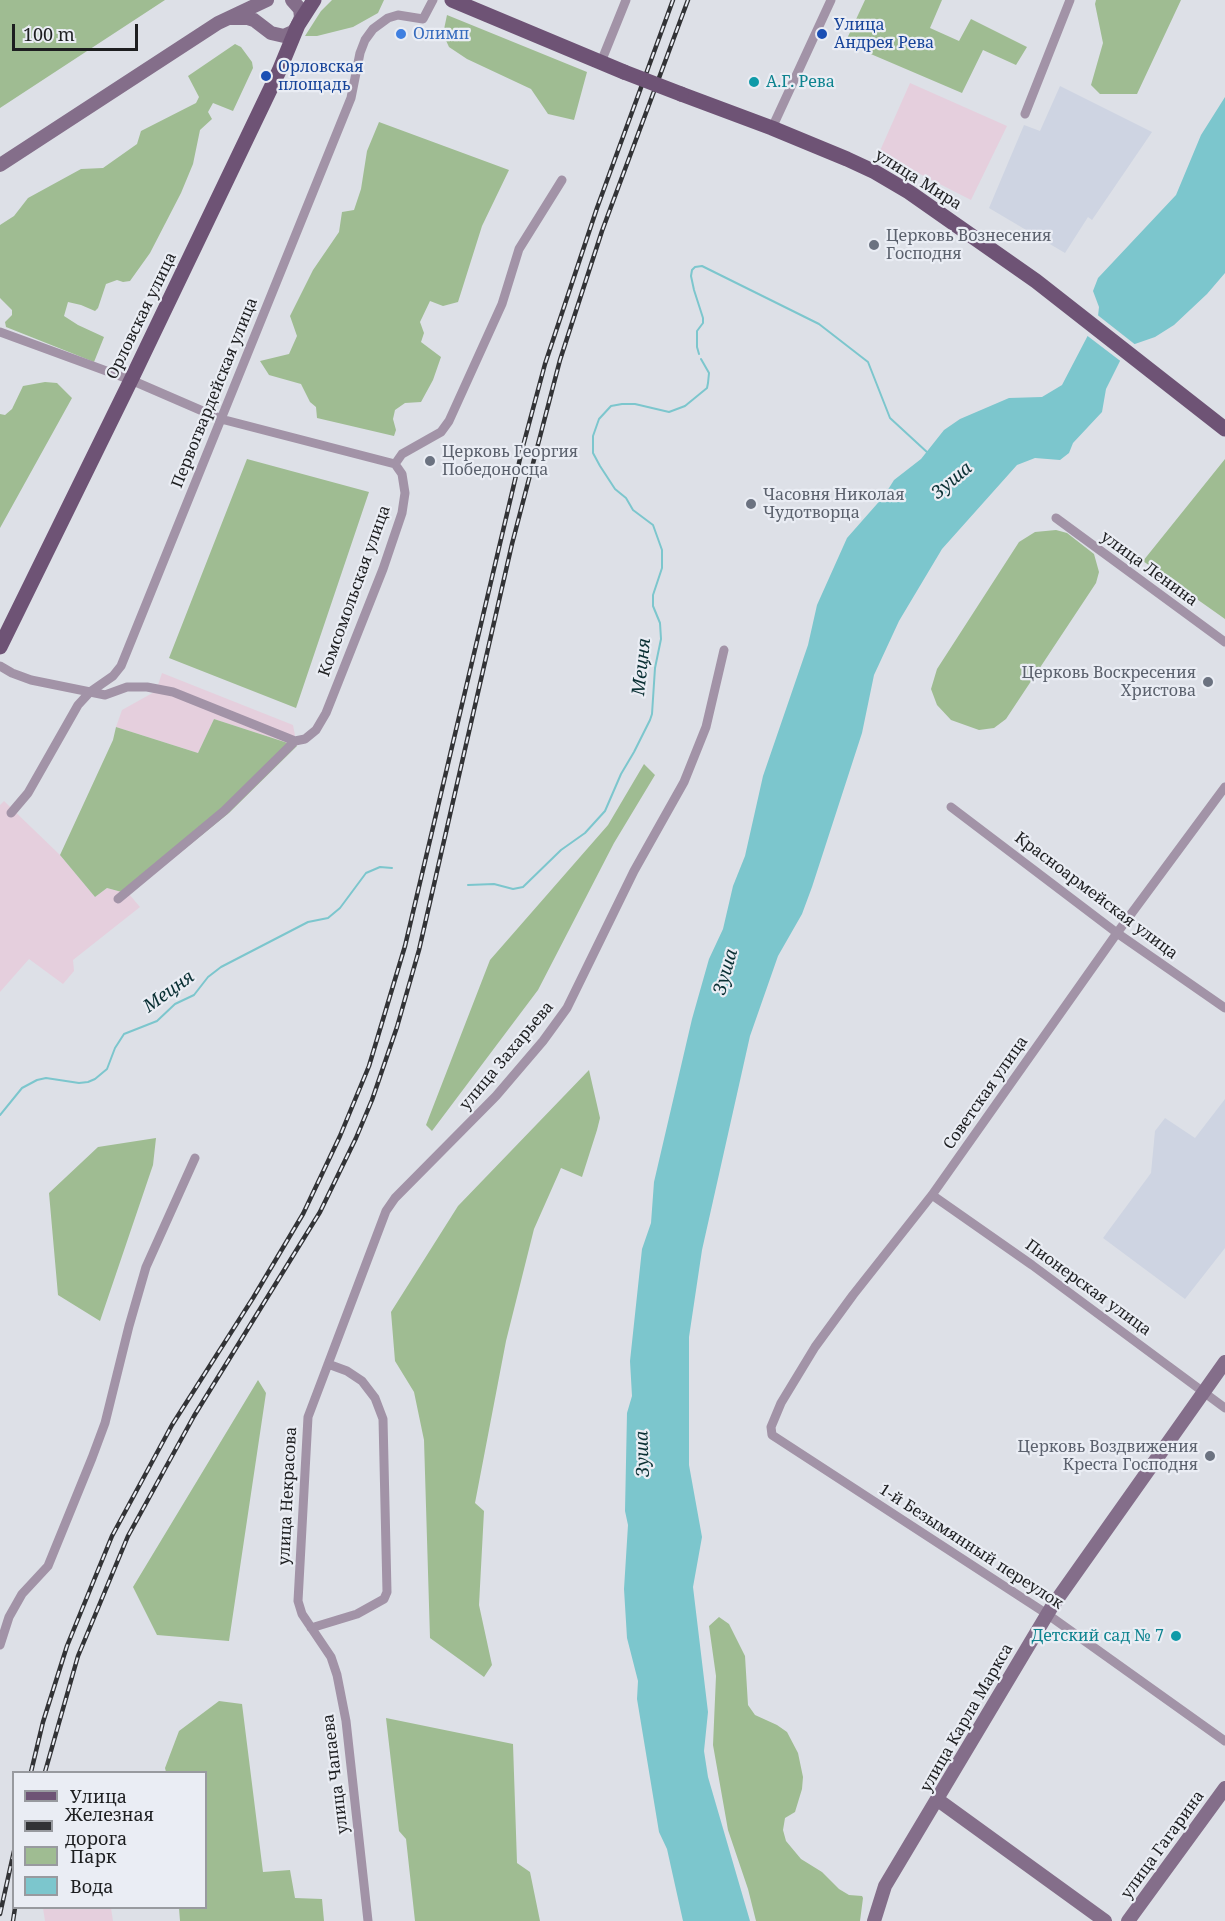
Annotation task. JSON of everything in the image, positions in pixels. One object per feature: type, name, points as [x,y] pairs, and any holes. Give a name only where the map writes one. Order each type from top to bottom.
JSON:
[{"type":"main road","points":[[0,165],[218,23],[268,0]]},
{"type":"main road","points":[[268,0],[262,10],[261,19],[264,27],[280,48],[281,68]]},
{"type":"main road","points":[[218,23],[242,17],[254,20],[271,33],[284,36],[298,26],[301,17],[300,9],[292,0]]},
{"type":"main road","name":"Орловская улица","points":[[0,647],[281,68],[298,26],[314,0]]},
{"type":"main road","points":[[452,0],[601,62]]},
{"type":"main road","name":"улица Мира","points":[[601,62],[772,128],[878,174],[932,207],[1036,280],[1225,429]]},
{"type":"main road","name":"улица Карла Маркса","points":[[874,1921],[885,1886],[1047,1614],[1225,1362]]},
{"type":"main road","name":"улица Гагарина","points":[[1128,1921],[1225,1788]]},
{"type":"main road","points":[[938,1800],[1105,1921]]},
{"type":"street","name":"Первогвардейская улица","points":[[10,813],[28,793],[78,705],[90,692],[113,676],[121,666],[351,98],[360,53],[365,40],[373,28],[388,18],[398,15],[423,19],[433,0]]},
{"type":"street","points":[[601,62],[626,0]]},
{"type":"street","points":[[772,128],[831,0]]},
{"type":"street","points":[[1024,114],[1070,0]]},
{"type":"street","points":[[0,332],[131,380],[221,419],[395,464],[402,454],[441,432],[449,421],[502,304],[519,249],[562,180]]},
{"type":"street","name":"Комсомольская улица","points":[[118,899],[224,811],[295,741],[305,739],[316,730],[326,713],[383,569],[402,513],[405,493],[402,474],[395,464]]},
{"type":"street","name":"улица Ленина","points":[[1056,519],[1225,642]]},
{"type":"street","name":"улица Захарьева","points":[[328,1364],[386,1211],[395,1198],[496,1096],[543,1041],[567,1008],[634,871],[684,782],[706,727],[724,650]]},
{"type":"street","points":[[0,666],[32,680],[105,695],[127,687],[147,687],[173,692],[295,741]]},
{"type":"street","name":"Советская улица","points":[[774,1417],[822,1338],[932,1195],[1225,787]]},
{"type":"street","name":"Красноармейская улица","points":[[951,807],[1118,933],[1225,1008]]},
{"type":"street","points":[[0,1645],[9,1617],[22,1594],[48,1566],[83,1479],[105,1423],[146,1267],[195,1158]]},
{"type":"street","name":"Пионерская улица","points":[[932,1195],[1032,1265],[1225,1408]]},
{"type":"street","points":[[312,1629],[357,1614],[384,1599],[387,1592],[383,1419],[375,1398],[362,1381],[347,1371],[328,1364]]},
{"type":"street","name":"улица Некрасова","points":[[312,1629],[302,1614],[298,1601],[308,1417],[328,1364]]},
{"type":"street","name":"1-й Безымянный переулок","points":[[774,1417],[771,1427],[772,1435],[1047,1614],[1225,1741]]},
{"type":"street","name":"улица Чапаева","points":[[312,1629],[331,1658],[337,1675],[345,1721],[368,1921]]},
{"type":"shaded area","points":[[910,83],[1007,126],[971,200],[879,153]]},
{"type":"shaded area","points":[[1060,86],[1152,132],[1092,220],[1088,217],[1065,253],[989,208],[1024,125],[1040,131]]},
{"type":"shaded area","points":[[162,673],[293,725],[297,746],[214,719],[198,753],[116,727],[122,710],[156,691]]},
{"type":"shaded area","points":[[4,801],[60,855],[95,897],[107,888],[129,894],[140,907],[73,960],[74,971],[63,984],[29,959],[0,992],[0,805]]},
{"type":"shaded area","points":[[1225,1099],[1225,1248],[1185,1299],[1103,1238],[1151,1173],[1155,1131],[1165,1118],[1195,1138]]},
{"type":"shaded area","points":[[43,1909],[111,1909],[113,1921],[45,1921]]},
{"type":"green space","points":[[0,0],[165,0],[0,108]]},
{"type":"green space","points":[[332,0],[384,0],[378,13],[353,27],[317,36],[305,36],[321,11]]},
{"type":"green space","points":[[865,0],[942,0],[930,28],[959,41],[971,19],[1027,47],[1016,65],[983,50],[962,93],[845,43]]},
{"type":"green space","points":[[1096,0],[1181,0],[1137,94],[1100,94],[1091,85],[1103,43]]},
{"type":"green space","points":[[447,15],[587,72],[574,120],[548,114],[531,89],[467,59],[449,47],[443,34]]},
{"type":"green space","points":[[235,44],[241,47],[252,62],[253,68],[233,111],[213,103],[208,112],[212,119],[200,130],[193,164],[181,193],[150,253],[130,281],[117,280],[106,284],[95,311],[68,302],[64,316],[104,337],[94,362],[6,327],[5,322],[12,315],[12,310],[0,298],[0,225],[14,216],[28,198],[81,169],[103,168],[137,144],[141,131],[196,103],[199,97],[188,76]]},
{"type":"green space","points":[[379,122],[509,170],[482,226],[458,302],[443,306],[430,301],[420,322],[424,333],[421,342],[441,357],[433,380],[421,402],[405,403],[395,410],[394,436],[317,418],[316,407],[310,402],[301,384],[269,375],[260,361],[289,354],[297,336],[290,316],[313,270],[339,232],[342,212],[354,210],[361,189],[367,151]]},
{"type":"green space","points":[[45,382],[57,383],[72,398],[0,528],[0,414],[5,415],[12,409],[23,386]]},
{"type":"green space","points":[[247,459],[369,492],[296,708],[169,658]]},
{"type":"green space","points":[[1225,459],[1225,619],[1143,561]]},
{"type":"green space","points":[[1056,530],[1067,533],[1094,554],[1099,572],[1096,583],[1006,719],[994,728],[979,730],[951,720],[937,705],[931,689],[937,669],[1019,542],[1035,532]]},
{"type":"green space","points":[[214,719],[297,746],[229,813],[129,894],[107,888],[95,897],[60,855],[113,740],[116,727],[198,753]]},
{"type":"green space","points":[[644,764],[655,775],[614,843],[538,990],[432,1131],[426,1125],[490,960],[608,825]]},
{"type":"green space","points":[[589,1070],[600,1118],[597,1130],[582,1177],[561,1168],[534,1229],[506,1341],[475,1503],[484,1511],[479,1605],[492,1665],[484,1677],[430,1638],[424,1440],[414,1392],[395,1361],[391,1312],[458,1206]]},
{"type":"green space","points":[[156,1138],[153,1165],[100,1321],[58,1295],[49,1193],[98,1147]]},
{"type":"green space","points":[[258,1380],[266,1393],[229,1641],[157,1635],[133,1587]]},
{"type":"green space","points":[[719,1617],[729,1624],[745,1656],[748,1705],[755,1715],[787,1732],[798,1753],[803,1777],[802,1789],[795,1812],[785,1818],[783,1830],[786,1841],[801,1859],[822,1872],[839,1889],[849,1895],[862,1896],[860,1921],[756,1921],[728,1830],[713,1745],[716,1676],[709,1626]]},
{"type":"green space","points":[[219,1701],[242,1704],[263,1872],[290,1870],[295,1898],[322,1899],[324,1921],[180,1921],[179,1909],[207,1909],[207,1771],[166,1771],[179,1731]]},
{"type":"green space","points":[[386,1718],[513,1744],[517,1863],[530,1872],[540,1921],[415,1921],[406,1839],[399,1831]]},
{"type":"water","name":"Зуша","points":[[1225,97],[1225,273],[1207,294],[1174,325],[1155,337],[1132,345],[1124,353],[1106,389],[1102,412],[1073,443],[1069,453],[1060,460],[1035,458],[1017,465],[942,549],[899,621],[874,675],[862,733],[812,887],[802,914],[778,956],[750,1036],[702,1250],[689,1337],[689,1465],[702,1537],[693,1587],[708,1712],[704,1751],[708,1777],[750,1921],[683,1921],[667,1849],[659,1832],[637,1699],[638,1681],[627,1638],[624,1589],[628,1525],[625,1511],[627,1413],[632,1396],[630,1361],[642,1249],[651,1223],[654,1182],[692,1019],[709,959],[723,929],[733,886],[745,856],[763,776],[808,645],[817,605],[847,538],[884,496],[894,480],[921,459],[944,430],[960,419],[1009,398],[1042,397],[1062,385],[1098,316],[1099,307],[1093,291],[1098,278],[1176,195],[1201,135]]},
{"type":"pier","points":[[1095,313],[1137,346],[1127,355],[1123,363],[1085,334]]},
{"type":"waterway","name":"Мецня","points":[[699,354],[697,331],[703,323],[703,318],[691,276],[695,267],[702,266],[819,324],[868,362],[890,418],[928,453]]},
{"type":"waterway","name":"Мецня","points":[[468,885],[494,884],[513,889],[523,887],[561,850],[585,833],[605,811],[621,774],[650,720],[655,668],[661,639],[660,623],[653,606],[653,595],[662,568],[662,550],[653,525],[633,510],[626,498],[615,489],[600,466],[593,453],[593,436],[599,419],[611,406],[635,404],[669,412],[685,406],[707,388],[709,373],[701,359]]},
{"type":"waterway","name":"Мецня","points":[[0,1115],[22,1088],[37,1080],[46,1078],[79,1083],[95,1079],[107,1069],[115,1048],[124,1034],[157,1021],[175,1004],[194,995],[208,977],[221,967],[308,922],[328,918],[340,908],[366,873],[380,867],[392,868]]},
{"type":"railway","points":[[31,1771],[43,1722],[67,1646],[112,1536],[172,1425],[253,1298],[303,1214],[340,1136],[369,1066],[405,946],[523,446],[545,364],[597,208],[673,0]]},
{"type":"railway","points":[[45,1771],[78,1656],[128,1536],[194,1416],[320,1212],[372,1100],[397,1027],[419,950],[512,544],[560,360],[602,231],[688,0]]},
{"type":"railway","points":[[0,1914],[12,1860]]},
{"type":"railway","points":[[13,1921],[15,1909]]},
{"type":"place","name":"Олимп","points":[[401,34]]},
{"type":"place","name":"Улица Андрея Рева","points":[[822,34]]},
{"type":"place","name":"Орловская площадь","points":[[266,76]]},
{"type":"place","name":"А.Г. Рева","points":[[754,82]]},
{"type":"place","name":"Церковь Вознесения Господня","points":[[874,245]]},
{"type":"place","name":"Церковь Георгия Победоносца","points":[[430,461]]},
{"type":"place","name":"Часовня Николая Чудотворца","points":[[751,504]]},
{"type":"place","name":"Церковь Воскресения Христова","points":[[1208,682]]},
{"type":"place","name":"Церковь Воздвижения Креста Господня","points":[[1210,1456]]},
{"type":"place","name":"Детский сад № 7","points":[[1176,1636]]}]
